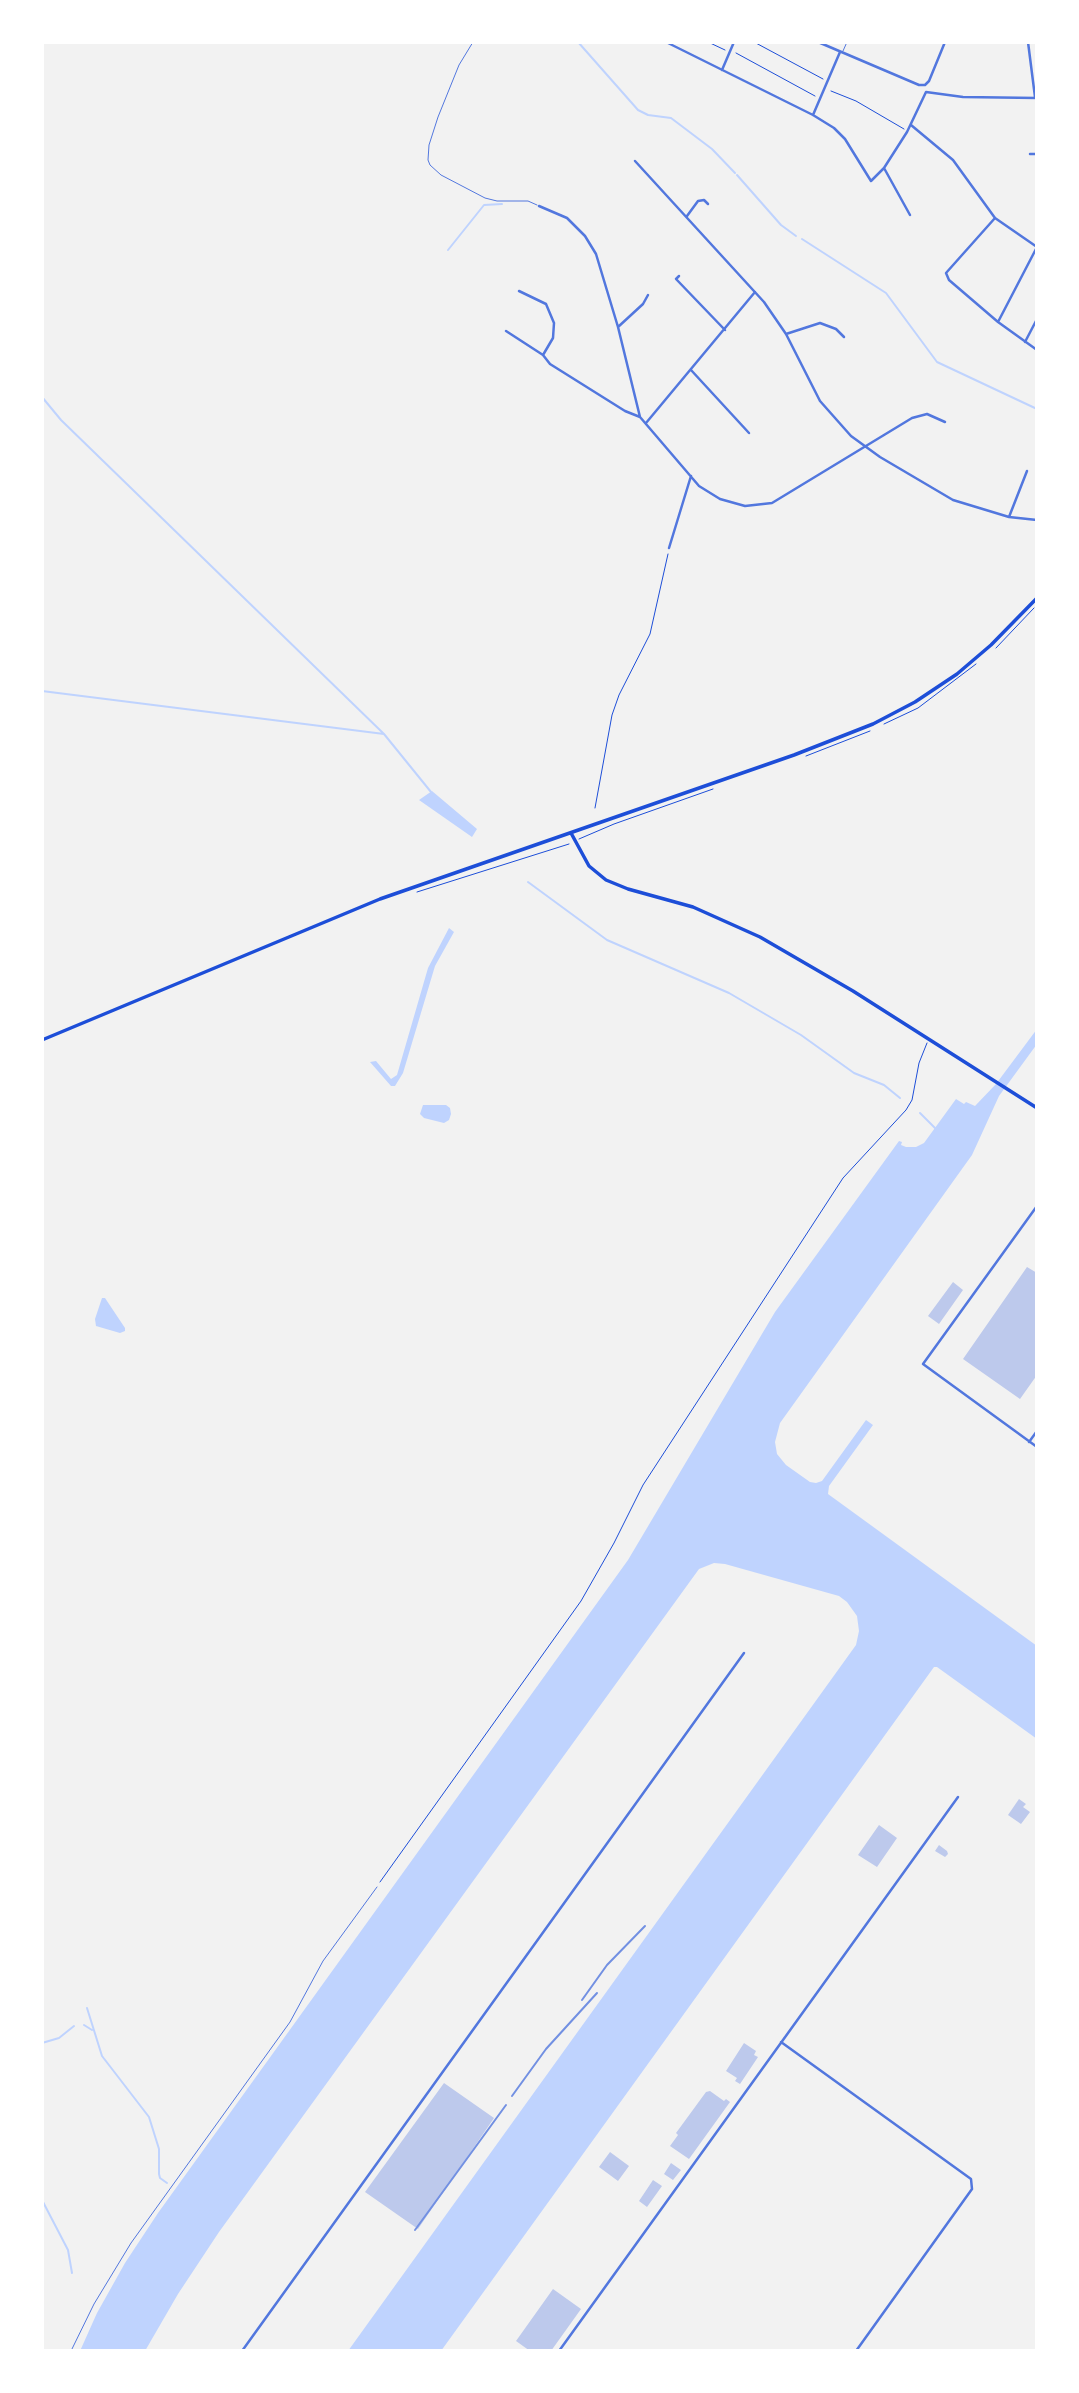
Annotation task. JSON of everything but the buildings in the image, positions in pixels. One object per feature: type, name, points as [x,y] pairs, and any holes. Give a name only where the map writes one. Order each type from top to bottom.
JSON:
[{"type":"main road","points":[[42,1040],[346,913],[794,755],[898,712],[971,663],[1037,598]]},
{"type":"main road","points":[[571,833],[589,866],[606,880],[693,907],[760,936],[853,990],[1037,1108]]},
{"type":"street","points":[[666,42],[814,115],[834,128],[845,139],[871,181],[884,168],[907,132],[927,92],[963,97],[1036,97],[1028,42]]},
{"type":"street","points":[[722,69],[734,42]]},
{"type":"street","points":[[818,42],[919,85],[925,85],[945,42]]},
{"type":"street","points":[[814,115],[841,52]]},
{"type":"street","points":[[911,125],[953,160],[995,218],[1037,247],[998,322]]},
{"type":"street","points":[[1030,154],[1037,154]]},
{"type":"street","points":[[635,161],[755,292],[786,334],[820,401],[851,436],[953,500],[1009,517],[1037,520]]},
{"type":"street","points":[[884,168],[910,215]]},
{"type":"street","points":[[687,216],[698,201],[704,200],[708,204]]},
{"type":"street","points":[[539,206],[566,218],[591,244],[596,254],[618,327],[640,417]]},
{"type":"street","points":[[995,218],[946,273],[949,280],[998,322],[1037,349]]},
{"type":"street","points":[[679,276],[676,279],[724,330]]},
{"type":"street","points":[[519,291],[546,304],[554,323],[553,338],[543,355]]},
{"type":"street","points":[[646,423],[755,292]]},
{"type":"street","points":[[618,327],[643,304],[648,295]]},
{"type":"street","points":[[1025,342],[1037,318]]},
{"type":"street","points":[[786,334],[820,323],[844,337]]},
{"type":"street","points":[[506,331],[543,355],[550,364],[625,411],[640,417],[710,494],[732,503],[755,506],[772,503],[918,415],[932,415],[945,422]]},
{"type":"street","points":[[691,370],[749,433]]},
{"type":"street","points":[[1009,517],[1027,471]]},
{"type":"street","points":[[669,548],[691,476]]},
{"type":"street","points":[[1037,1206],[923,1364],[1037,1447]]},
{"type":"street","points":[[1029,1442],[1037,1431]]},
{"type":"street","points":[[242,2351],[744,1653]]},
{"type":"street","points":[[559,2351],[958,1797]]},
{"type":"street","points":[[781,2042],[971,2179],[972,2189],[856,2351]]},
{"type":"lane","points":[[473,42],[459,65],[438,117],[429,145],[430,165],[440,175],[485,198],[497,201],[528,201],[539,206]]},
{"type":"lane","points":[[841,52],[847,42]]},
{"type":"lane","points":[[925,85],[927,92]]},
{"type":"lane","points":[[71,2351],[94,2304],[131,2243],[290,2022],[323,1961],[377,1887]]},
{"type":"path","points":[[708,42],[820,99]]},
{"type":"path","points":[[754,42],[828,82]]},
{"type":"path","points":[[825,88],[856,101],[907,132]]},
{"type":"path","points":[[595,808],[612,715],[619,695],[650,634],[669,548]]},
{"type":"path","points":[[414,893],[574,841]]},
{"type":"path","points":[[377,1887],[581,1601],[643,1486],[843,1178],[906,1110],[912,1100],[919,1063],[929,1039]]},
{"type":"water","points":[[432,791],[477,829],[472,837],[419,800]]},
{"type":"water","points":[[449,928],[454,932],[435,966],[403,1073],[395,1086],[391,1086],[370,1062],[376,1061],[391,1079],[397,1075],[428,968]]},
{"type":"water","points":[[1037,1029],[1037,1044],[999,1096],[972,1155],[780,1423],[775,1442],[777,1454],[786,1465],[810,1482],[816,1483],[822,1481],[866,1420],[873,1425],[829,1486],[828,1494],[1037,1646],[1037,1739],[934,1667],[441,2351],[348,2351],[856,1645],[859,1631],[857,1616],[839,1596],[725,1564],[714,1563],[699,1569],[219,2232],[145,2351],[80,2351],[97,2313],[125,2263],[158,2213],[628,1560],[775,1312],[899,1141],[906,1147],[916,1147],[924,1143],[956,1099],[975,1106],[996,1084]]},
{"type":"water","points":[[423,1105],[446,1105],[450,1108],[449,1120],[444,1123],[424,1118],[420,1114]]},
{"type":"water","points":[[102,1298],[105,1298],[125,1331],[120,1333],[96,1326],[95,1319]]},
{"type":"waterway","points":[[578,42],[638,110],[648,115],[671,118],[712,149],[735,173]]},
{"type":"waterway","points":[[737,175],[781,225],[796,236]]},
{"type":"waterway","points":[[448,250],[484,205],[502,204]]},
{"type":"waterway","points":[[802,239],[886,293],[937,362],[1037,409]]},
{"type":"waterway","points":[[42,397],[61,420],[384,734]]},
{"type":"waterway","points":[[42,691],[384,734],[431,792]]},
{"type":"waterway","points":[[528,882],[607,940],[729,993],[801,1035],[854,1073],[884,1085],[900,1098]]},
{"type":"waterway","points":[[920,1113],[935,1128]]},
{"type":"waterway","points":[[87,2008],[102,2056],[149,2117],[159,2149],[160,2178],[167,2183]]},
{"type":"waterway","points":[[84,2025],[92,2030]]},
{"type":"waterway","points":[[42,2043],[59,2038],[74,2026]]},
{"type":"waterway","points":[[42,2200],[68,2250],[72,2273]]},
{"type":"railway","points":[[582,2000],[607,1965],[645,1926]]},
{"type":"railway","points":[[512,2096],[546,2049],[597,1993]]},
{"type":"railway","points":[[415,2230],[506,2105]]}]
